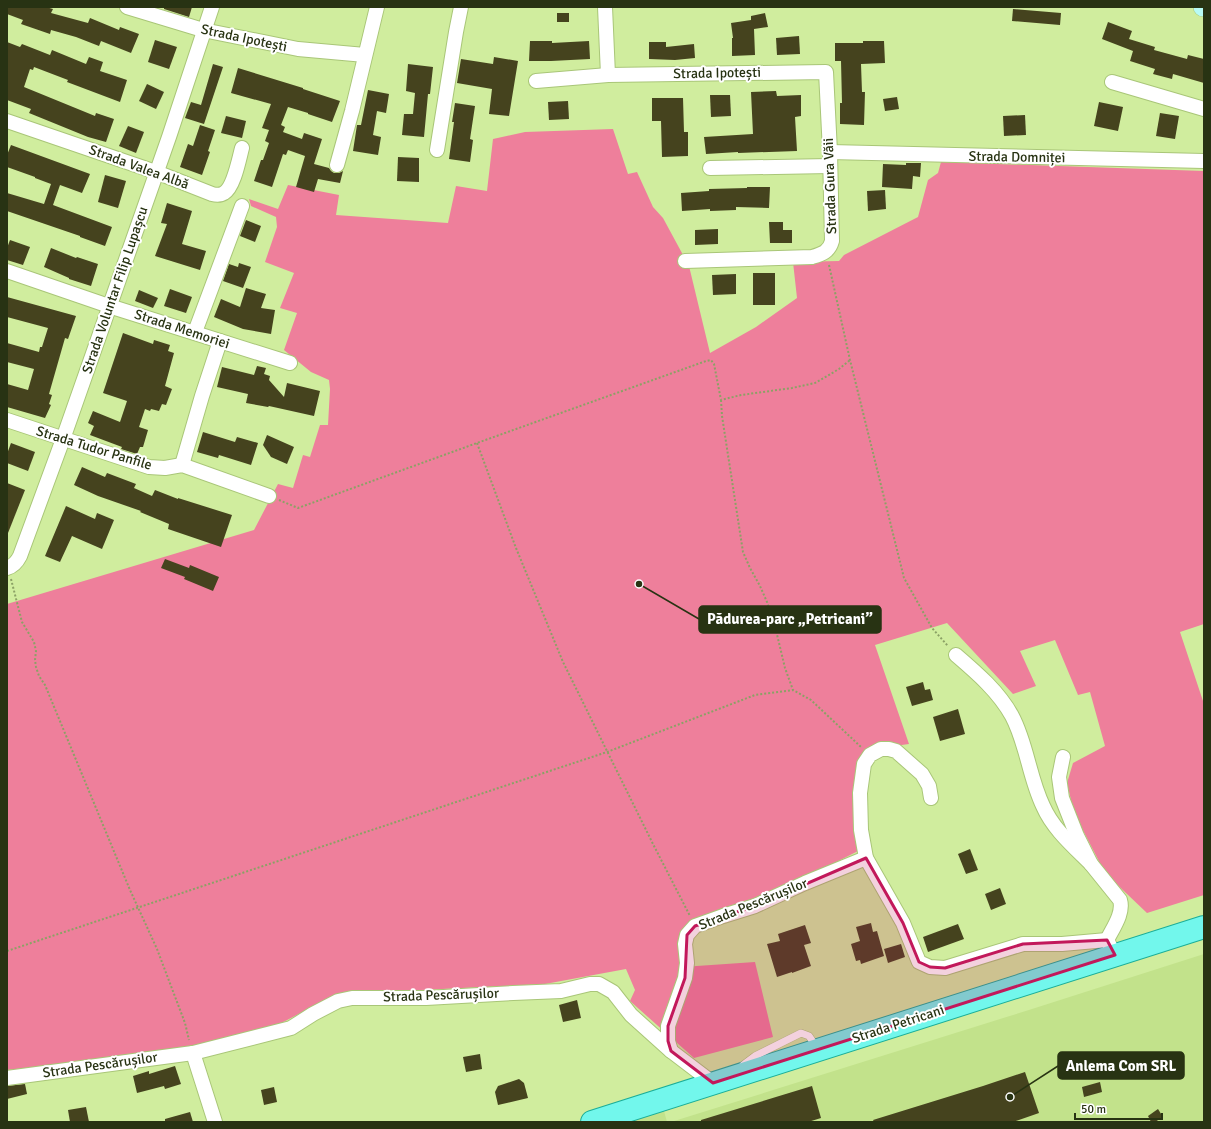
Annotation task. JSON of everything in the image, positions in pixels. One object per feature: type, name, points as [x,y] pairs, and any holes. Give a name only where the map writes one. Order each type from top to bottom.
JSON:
[{"type":"main road","name":"Strada Petricani","points":[[592,1122],[818,1050],[1111,948],[1204,927]]},
{"type":"street","name":"Strada Ipotești","points":[[127,7],[204,30],[298,49],[365,55]]},
{"type":"street","name":"Strada Voluntar Filip Lupașcu","points":[[8,568],[16,562],[20,556],[63,439],[212,7]]},
{"type":"street","points":[[337,165],[352,111],[377,7]]},
{"type":"street","points":[[437,150],[461,7]]},
{"type":"street","points":[[605,7],[608,75]]},
{"type":"street","name":"Strada Ipotești","points":[[536,81],[608,75],[826,72]]},
{"type":"street","name":"Strada Gura Văii","points":[[685,260],[812,257],[826,252],[832,241],[826,72]]},
{"type":"street","points":[[1112,82],[1204,110]]},
{"type":"street","name":"Strada Valea Albă","points":[[7,121],[218,195],[224,193],[229,188],[242,148]]},
{"type":"street","name":"Strada Domniței","points":[[710,168],[830,159],[1204,161]]},
{"type":"street","points":[[195,332],[242,206]]},
{"type":"street","name":"Strada Memoriei","points":[[7,270],[109,306],[290,363]]},
{"type":"street","points":[[182,465],[220,341]]},
{"type":"street","name":"Strada Tudor Panfile","points":[[7,420],[148,467],[165,468],[182,465],[269,496]]},
{"type":"street","points":[[931,798],[929,786],[922,774],[896,752],[889,749],[881,749],[870,754],[864,764],[860,794],[861,830],[866,858],[903,923],[919,962],[930,967],[945,968],[1023,944],[1062,944],[1111,948],[1121,912],[1122,905],[1120,900],[1091,864],[1064,838],[1048,817],[1042,805],[1021,737],[1008,710],[987,683],[956,655]]},
{"type":"street","points":[[1062,757],[1060,777],[1062,798],[1077,836],[1091,864]]},
{"type":"street","name":"Strada Pescărușilor","points":[[671,1051],[668,1040],[668,1026],[685,978],[687,963],[685,944],[687,935],[695,926],[755,906],[805,883],[866,858]]},
{"type":"street","name":"Strada Pescărușilor","points":[[7,1078],[193,1053],[291,1028],[338,1001],[352,998],[426,998],[561,992],[590,984],[599,984],[613,992],[630,1015],[671,1051],[722,1080]]},
{"type":"street","points":[[193,1053],[215,1122]]},
{"type":"path","points":[[826,252],[850,360],[904,578],[932,628],[956,655]]},
{"type":"path","points":[[269,496],[298,508],[711,360],[714,364],[721,400],[722,416],[743,552],[767,602],[774,622],[785,668],[793,690]]},
{"type":"path","points":[[721,400],[741,395],[792,388],[815,383],[839,369],[850,360]]},
{"type":"path","points":[[477,443],[516,548],[563,662],[652,844],[695,926]]},
{"type":"path","points":[[8,568],[22,622],[34,642],[36,651],[35,660],[39,676],[45,685],[138,908],[160,956],[185,1023],[193,1053]]},
{"type":"path","points":[[7,951],[607,752],[755,696],[793,690],[811,700],[870,754]]},
{"type":"highlighted area","points":[[866,858],[903,923],[919,962],[930,967],[945,968],[1023,944],[1107,940],[1115,955],[827,1047],[713,1083],[671,1051],[668,1041],[668,1026],[685,978],[687,935],[695,926],[755,906]]},
{"type":"shaded area","points":[[613,129],[628,174],[637,172],[653,207],[663,218],[689,266],[710,353],[756,327],[797,298],[793,262],[839,261],[844,255],[918,217],[928,180],[938,173],[941,162],[1204,171],[1204,624],[1180,632],[1204,704],[1204,895],[1147,913],[1105,873],[1074,813],[1067,783],[1073,763],[1105,746],[1090,692],[1078,695],[1055,640],[1020,651],[1036,686],[1013,694],[947,623],[875,645],[909,744],[865,750],[853,795],[862,849],[787,887],[683,928],[682,967],[755,962],[773,1037],[694,1058],[630,1001],[635,990],[626,969],[545,984],[337,994],[266,1031],[194,1049],[7,1070],[7,604],[254,530],[278,484],[293,488],[303,455],[310,457],[320,425],[328,425],[329,380],[311,372],[284,350],[297,313],[280,308],[294,273],[265,262],[277,227],[276,217],[251,206],[249,199],[278,209],[288,185],[339,195],[336,215],[448,223],[456,186],[487,191],[493,139],[525,132]]},
{"type":"shaded area","points":[[1204,954],[1204,1122],[671,1122],[1032,1009]]},
{"type":"shaded area","points":[[664,1111],[667,1122],[630,1122]]},
{"type":"building","points":[[7,7],[46,7],[53,9],[51,13],[88,23],[90,18],[119,30],[120,27],[139,34],[131,53],[101,41],[99,46],[76,37],[51,30],[50,34],[21,24],[23,20],[7,14]]},
{"type":"building","points":[[164,7],[192,7],[189,17],[164,9]]},
{"type":"building","points":[[1013,9],[1061,13],[1060,25],[1012,21]]},
{"type":"building","points":[[557,13],[569,13],[569,22],[557,22]]},
{"type":"building","points":[[765,13],[768,27],[754,29],[755,55],[732,56],[733,38],[731,23],[751,20],[751,16]]},
{"type":"building","points":[[1108,22],[1132,31],[1129,39],[1155,47],[1154,50],[1187,59],[1188,55],[1204,59],[1204,83],[1173,74],[1172,79],[1153,74],[1155,69],[1130,61],[1133,51],[1102,39]]},
{"type":"building","points":[[799,36],[800,54],[777,55],[776,38]]},
{"type":"building","points":[[155,40],[177,47],[169,69],[148,62]]},
{"type":"building","points":[[530,41],[552,41],[552,43],[589,41],[590,59],[529,61]]},
{"type":"building","points":[[863,41],[884,41],[885,63],[861,64],[862,92],[865,92],[864,125],[840,124],[840,103],[842,103],[841,61],[835,61],[835,43],[863,43]]},
{"type":"building","points":[[7,42],[20,47],[22,44],[50,55],[52,50],[86,64],[89,57],[103,62],[100,71],[127,80],[120,102],[67,82],[68,80],[34,67],[33,70],[30,69],[24,87],[95,116],[96,113],[114,119],[106,142],[88,137],[29,113],[31,109],[7,100]]},
{"type":"building","points":[[649,42],[666,42],[666,47],[694,44],[695,58],[675,60],[649,59]]},
{"type":"building","points":[[494,57],[518,61],[509,116],[489,114],[492,89],[457,83],[461,59],[493,64]]},
{"type":"building","points":[[213,64],[223,67],[204,124],[185,118],[191,102],[201,105]]},
{"type":"building","points":[[408,64],[433,67],[430,94],[428,94],[424,137],[402,135],[404,114],[413,114],[415,93],[406,91]]},
{"type":"building","points":[[238,68],[340,101],[332,122],[288,107],[281,125],[285,127],[283,132],[302,139],[304,133],[322,139],[314,164],[329,168],[334,173],[343,171],[340,183],[318,179],[314,192],[296,187],[305,156],[288,150],[286,155],[283,154],[272,187],[254,181],[269,143],[265,141],[269,130],[262,128],[271,104],[231,93]]},
{"type":"building","points":[[147,84],[164,92],[156,109],[139,101]]},
{"type":"building","points":[[368,90],[389,94],[386,113],[377,111],[373,135],[381,137],[378,155],[353,151],[357,125],[361,125]]},
{"type":"building","points":[[776,91],[777,96],[801,95],[801,116],[795,117],[797,151],[706,154],[704,137],[753,134],[751,92]]},
{"type":"building","points":[[710,95],[730,95],[731,116],[711,117]]},
{"type":"building","points":[[897,97],[899,109],[885,111],[883,99]]},
{"type":"building","points":[[652,98],[683,98],[684,132],[688,132],[688,156],[662,157],[661,121],[652,121]]},
{"type":"building","points":[[568,101],[569,119],[549,120],[548,102]]},
{"type":"building","points":[[1099,102],[1123,107],[1118,131],[1094,126]]},
{"type":"building","points":[[455,103],[475,106],[470,139],[473,140],[470,162],[449,159]]},
{"type":"building","points":[[1160,113],[1179,116],[1175,139],[1156,136]]},
{"type":"building","points":[[1025,115],[1026,135],[1004,136],[1003,116]]},
{"type":"building","points":[[226,116],[246,121],[242,138],[221,133]]},
{"type":"building","points":[[200,125],[215,130],[208,151],[210,152],[202,175],[180,167],[188,144],[193,146]]},
{"type":"building","points":[[128,126],[144,132],[136,153],[119,146]]},
{"type":"building","points":[[11,145],[90,174],[82,193],[60,185],[53,205],[112,227],[105,246],[7,211],[7,193],[44,204],[51,184],[7,167],[7,155]]},
{"type":"building","points":[[398,157],[419,158],[419,182],[397,181]]},
{"type":"building","points":[[906,163],[921,163],[920,177],[913,176],[912,189],[882,187],[883,164],[906,165]]},
{"type":"building","points":[[105,175],[126,181],[118,208],[98,202]]},
{"type":"building","points":[[770,187],[769,208],[736,207],[736,210],[710,211],[710,209],[682,211],[681,193],[709,191],[709,189]]},
{"type":"building","points":[[885,190],[886,209],[868,211],[867,191]]},
{"type":"building","points":[[167,203],[192,211],[182,244],[206,251],[200,270],[155,256],[167,224],[161,223]]},
{"type":"building","points":[[246,220],[261,226],[255,242],[240,236]]},
{"type":"building","points":[[769,222],[783,222],[783,230],[792,230],[792,243],[770,243]]},
{"type":"building","points":[[718,229],[718,244],[695,245],[695,230]]},
{"type":"building","points":[[10,240],[30,247],[23,265],[7,260],[7,248]]},
{"type":"building","points":[[51,248],[76,258],[77,257],[98,264],[91,286],[69,279],[44,267]]},
{"type":"building","points":[[239,263],[251,267],[243,288],[223,281],[229,264],[238,267]]},
{"type":"building","points":[[753,273],[775,273],[775,305],[753,305]]},
{"type":"building","points":[[736,274],[736,294],[713,295],[712,275]]},
{"type":"building","points":[[246,288],[266,294],[261,308],[275,310],[271,334],[243,329],[214,317],[221,299],[240,307]]},
{"type":"building","points":[[170,289],[192,297],[186,313],[164,306]]},
{"type":"building","points":[[139,290],[158,298],[153,308],[135,301]]},
{"type":"building","points":[[7,297],[76,316],[68,339],[65,338],[49,394],[52,395],[49,404],[51,405],[45,418],[7,407],[7,384],[28,390],[34,369],[7,362],[7,343],[39,352],[48,328],[7,317]]},
{"type":"building","points":[[123,333],[153,344],[154,340],[170,345],[168,351],[174,353],[165,386],[172,389],[166,405],[162,404],[159,411],[151,409],[150,411],[145,409],[139,427],[148,430],[143,447],[140,447],[137,454],[121,449],[122,447],[90,435],[94,426],[88,423],[93,411],[120,422],[127,401],[103,393]]},
{"type":"building","points":[[257,366],[266,368],[264,374],[270,376],[269,380],[284,397],[287,383],[320,391],[314,416],[269,406],[246,403],[248,394],[217,387],[222,367],[254,375]]},
{"type":"building","points":[[203,432],[235,442],[237,437],[258,443],[251,465],[219,455],[218,458],[197,452]]},
{"type":"building","points":[[267,435],[294,447],[287,464],[271,457],[263,445]]},
{"type":"building","points":[[11,443],[35,452],[28,471],[7,463],[7,454]]},
{"type":"building","points":[[82,467],[105,477],[107,473],[136,484],[134,488],[152,496],[155,490],[178,499],[232,515],[221,547],[168,529],[169,524],[140,512],[141,511],[98,496],[74,485]]},
{"type":"building","points":[[7,483],[25,490],[8,533],[7,533]]},
{"type":"building","points":[[66,506],[95,519],[97,513],[114,520],[102,549],[72,536],[60,562],[45,556]]},
{"type":"building","points":[[165,559],[189,568],[190,565],[219,577],[213,591],[184,579],[185,577],[161,568]]},
{"type":"building","points":[[923,682],[925,690],[930,689],[933,700],[912,706],[906,687]]},
{"type":"building","points":[[958,709],[965,734],[940,741],[933,717]]},
{"type":"building","points":[[970,849],[978,870],[966,874],[958,854]]},
{"type":"building","points":[[1000,888],[1006,904],[991,910],[985,894]]},
{"type":"building","points":[[871,923],[873,932],[877,931],[884,956],[861,964],[860,960],[856,961],[851,944],[860,941],[856,927]]},
{"type":"building","points":[[958,924],[964,939],[928,952],[923,937]]},
{"type":"building","points":[[805,925],[811,943],[804,945],[811,966],[777,977],[767,944],[780,941],[778,934]]},
{"type":"building","points":[[901,944],[905,957],[888,963],[884,949]]},
{"type":"building","points":[[577,1000],[581,1018],[563,1022],[559,1005]]},
{"type":"building","points":[[480,1054],[482,1069],[466,1072],[463,1057]]},
{"type":"building","points":[[175,1066],[181,1084],[165,1089],[164,1086],[137,1093],[133,1076],[149,1071],[149,1074]]},
{"type":"building","points":[[1025,1072],[1039,1113],[1013,1122],[874,1122],[873,1120],[983,1086]]},
{"type":"building","points":[[519,1079],[524,1083],[528,1098],[498,1105],[495,1092],[498,1086]]},
{"type":"building","points":[[1100,1082],[1102,1092],[1084,1097],[1082,1087]]},
{"type":"building","points":[[25,1084],[27,1094],[7,1099],[7,1086]]},
{"type":"building","points":[[812,1086],[821,1118],[808,1122],[701,1122],[701,1120]]},
{"type":"building","points":[[274,1087],[277,1102],[264,1105],[261,1090]]},
{"type":"building","points":[[86,1107],[89,1122],[70,1122],[68,1110]]},
{"type":"building","points":[[1158,1109],[1163,1117],[1155,1122],[1151,1122],[1148,1116]]},
{"type":"building","points":[[190,1112],[193,1122],[165,1122],[165,1119]]},
{"type":"place","name":"Pădurea-parc „Petricani”","points":[[639,584]]},
{"type":"place","name":"Anlema Com SRL","points":[[1010,1097]]}]
